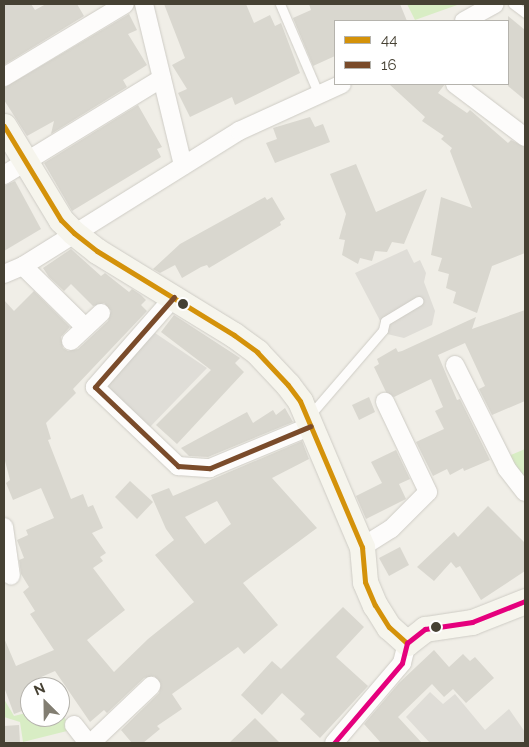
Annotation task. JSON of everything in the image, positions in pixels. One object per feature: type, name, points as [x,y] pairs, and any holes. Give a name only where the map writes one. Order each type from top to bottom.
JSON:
[{"type":"street","points":[[4,77],[124,4]]},
{"type":"street","points":[[144,4],[183,165]]},
{"type":"street","points":[[466,20],[495,4]]},
{"type":"street","points":[[4,175],[162,78]]},
{"type":"street","points":[[4,274],[24,266],[239,131],[340,85]]},
{"type":"street","points":[[456,85],[525,137]]},
{"type":"street","points":[[4,126],[62,220],[74,233],[97,251],[174,297],[257,352],[288,385],[309,422],[362,548],[365,582],[375,605],[389,627],[407,644]]},
{"type":"street","points":[[24,266],[85,328]]},
{"type":"street","points":[[174,297],[95,387],[178,466],[210,468],[309,422]]},
{"type":"street","points":[[71,341],[101,313]]},
{"type":"street","points":[[455,365],[507,469],[525,492]]},
{"type":"street","points":[[362,548],[392,529],[428,492],[385,402]]},
{"type":"street","points":[[4,527],[11,576]]},
{"type":"street","points":[[334,743],[402,663],[407,644],[425,629],[472,622],[525,601]]},
{"type":"street","points":[[74,725],[89,743],[151,686]]},
{"type":"lane","points":[[280,4],[319,95]]},
{"type":"lane","points":[[513,4],[525,13]]},
{"type":"lane","points":[[309,422],[383,330],[385,321],[418,301]]},
{"type":"green space","points":[[407,4],[460,4],[415,20]]},
{"type":"green space","points":[[525,449],[525,483],[506,457]]},
{"type":"green space","points":[[4,699],[14,716],[20,714],[20,722],[4,717]]},
{"type":"green space","points":[[21,727],[69,727],[71,730],[23,742]]},
{"type":"shaded area","points":[[407,249],[414,263],[420,260],[426,273],[424,282],[435,311],[432,325],[404,338],[387,334],[355,273]]},
{"type":"shaded area","points":[[155,333],[207,368],[148,429],[103,386]]},
{"type":"shaded area","points":[[430,692],[443,704],[455,694],[485,730],[509,709],[525,732],[525,743],[430,743],[406,717]]},
{"type":"building","points":[[4,4],[31,4],[35,10],[46,4],[77,4],[84,16],[4,65]]},
{"type":"building","points":[[164,4],[246,4],[254,23],[270,15],[275,26],[281,23],[300,73],[235,105],[232,97],[190,117],[178,93],[187,89],[172,65],[185,58]]},
{"type":"building","points":[[309,4],[400,4],[407,20],[334,20],[334,56],[313,66],[293,18],[311,10]]},
{"type":"building","points":[[129,14],[137,30],[128,34],[147,65],[123,80],[127,87],[51,134],[54,121],[27,136],[4,100],[4,88]]},
{"type":"building","points":[[508,16],[525,30],[525,100],[508,86]]},
{"type":"building","points":[[390,85],[444,85],[438,93],[467,113],[470,110],[508,143],[511,140],[525,147],[525,253],[492,266],[477,313],[453,303],[456,292],[446,288],[449,274],[438,271],[442,258],[431,255],[441,197],[472,208],[450,151],[452,148],[441,139],[444,136],[422,121],[425,117]]},
{"type":"building","points":[[138,105],[162,147],[157,149],[161,157],[72,211],[44,163]]},
{"type":"building","points":[[310,117],[315,127],[323,124],[330,142],[275,163],[266,143],[277,139],[273,128]]},
{"type":"building","points":[[356,164],[376,212],[427,189],[404,244],[392,242],[387,252],[375,251],[372,261],[360,258],[358,264],[342,255],[345,240],[339,239],[346,214],[330,174]]},
{"type":"building","points":[[15,181],[41,229],[4,251],[4,186]]},
{"type":"building","points":[[265,197],[267,200],[272,197],[285,219],[280,222],[281,225],[209,268],[207,265],[201,267],[182,278],[175,265],[160,273],[153,269],[180,244]]},
{"type":"building","points":[[71,249],[101,276],[105,273],[129,292],[132,289],[146,300],[141,305],[147,311],[73,389],[76,393],[46,423],[51,439],[48,440],[71,499],[83,494],[88,507],[93,505],[103,528],[92,533],[106,553],[100,557],[103,561],[93,568],[125,610],[87,640],[114,672],[148,639],[194,602],[155,555],[174,540],[166,529],[151,495],[169,488],[173,496],[302,441],[309,459],[272,478],[317,528],[243,583],[278,625],[244,654],[238,647],[172,694],[182,709],[157,726],[160,729],[143,743],[132,743],[121,730],[159,693],[161,684],[154,676],[144,678],[107,713],[104,710],[90,722],[70,693],[70,677],[59,677],[55,671],[41,677],[20,677],[20,712],[14,714],[4,687],[4,638],[16,666],[54,650],[30,614],[35,611],[23,592],[29,587],[21,574],[19,560],[24,558],[17,540],[28,535],[26,530],[54,518],[41,488],[13,500],[6,483],[10,480],[4,457],[4,300],[14,311],[34,291],[70,327],[61,337],[63,348],[68,351],[78,349],[108,321],[111,311],[104,303],[93,306],[71,284],[64,291],[49,277],[43,268]],"holes":[[[217,501],[231,524],[205,544],[185,517]]]},
{"type":"building","points":[[525,310],[525,401],[492,415],[479,389],[485,386],[465,343],[438,355],[457,400],[460,399],[490,460],[464,471],[463,468],[450,475],[447,469],[433,476],[416,442],[444,429],[435,411],[443,407],[431,379],[394,397],[386,392],[374,367],[379,364],[377,359],[396,348],[398,352],[402,351],[476,317],[472,329]]},
{"type":"building","points":[[174,315],[240,358],[235,363],[244,372],[177,444],[156,425],[211,370],[161,332]]},
{"type":"building","points":[[369,397],[375,412],[359,420],[352,405]]},
{"type":"building","points":[[285,408],[293,422],[208,457],[189,456],[181,448],[247,412],[253,423],[273,410],[276,415]]},
{"type":"building","points":[[396,450],[410,479],[399,484],[406,499],[366,519],[356,496],[382,483],[371,462]]},
{"type":"building","points":[[130,481],[153,502],[137,519],[115,497]]},
{"type":"building","points":[[488,506],[525,543],[525,571],[481,600],[460,566],[456,568],[451,562],[434,581],[417,567],[454,532],[458,537]]},
{"type":"building","points":[[400,547],[409,565],[389,576],[379,558]]},
{"type":"building","points":[[343,607],[364,627],[336,657],[368,686],[320,738],[300,719],[305,714],[282,693],[262,715],[241,695],[272,661],[281,669]]},
{"type":"building","points":[[434,650],[449,667],[463,654],[470,661],[475,657],[494,678],[466,703],[453,689],[444,697],[432,684],[398,717],[422,743],[381,743],[364,724],[399,683]]},
{"type":"building","points":[[255,718],[280,743],[229,743]]},
{"type":"building","points":[[19,725],[20,743],[4,743],[4,726]]},
{"type":"transit line","name":"44","points":[[4,126],[61,220],[74,233],[97,251],[234,335],[257,352],[288,385],[300,401],[362,547],[365,582],[375,605],[389,627],[407,643]]},
{"type":"transit line","name":"16","points":[[174,297],[95,387],[178,466],[210,468],[311,426]]},
{"type":"transit line","points":[[334,743],[402,663],[407,643],[425,629],[472,622],[525,601]]}]
